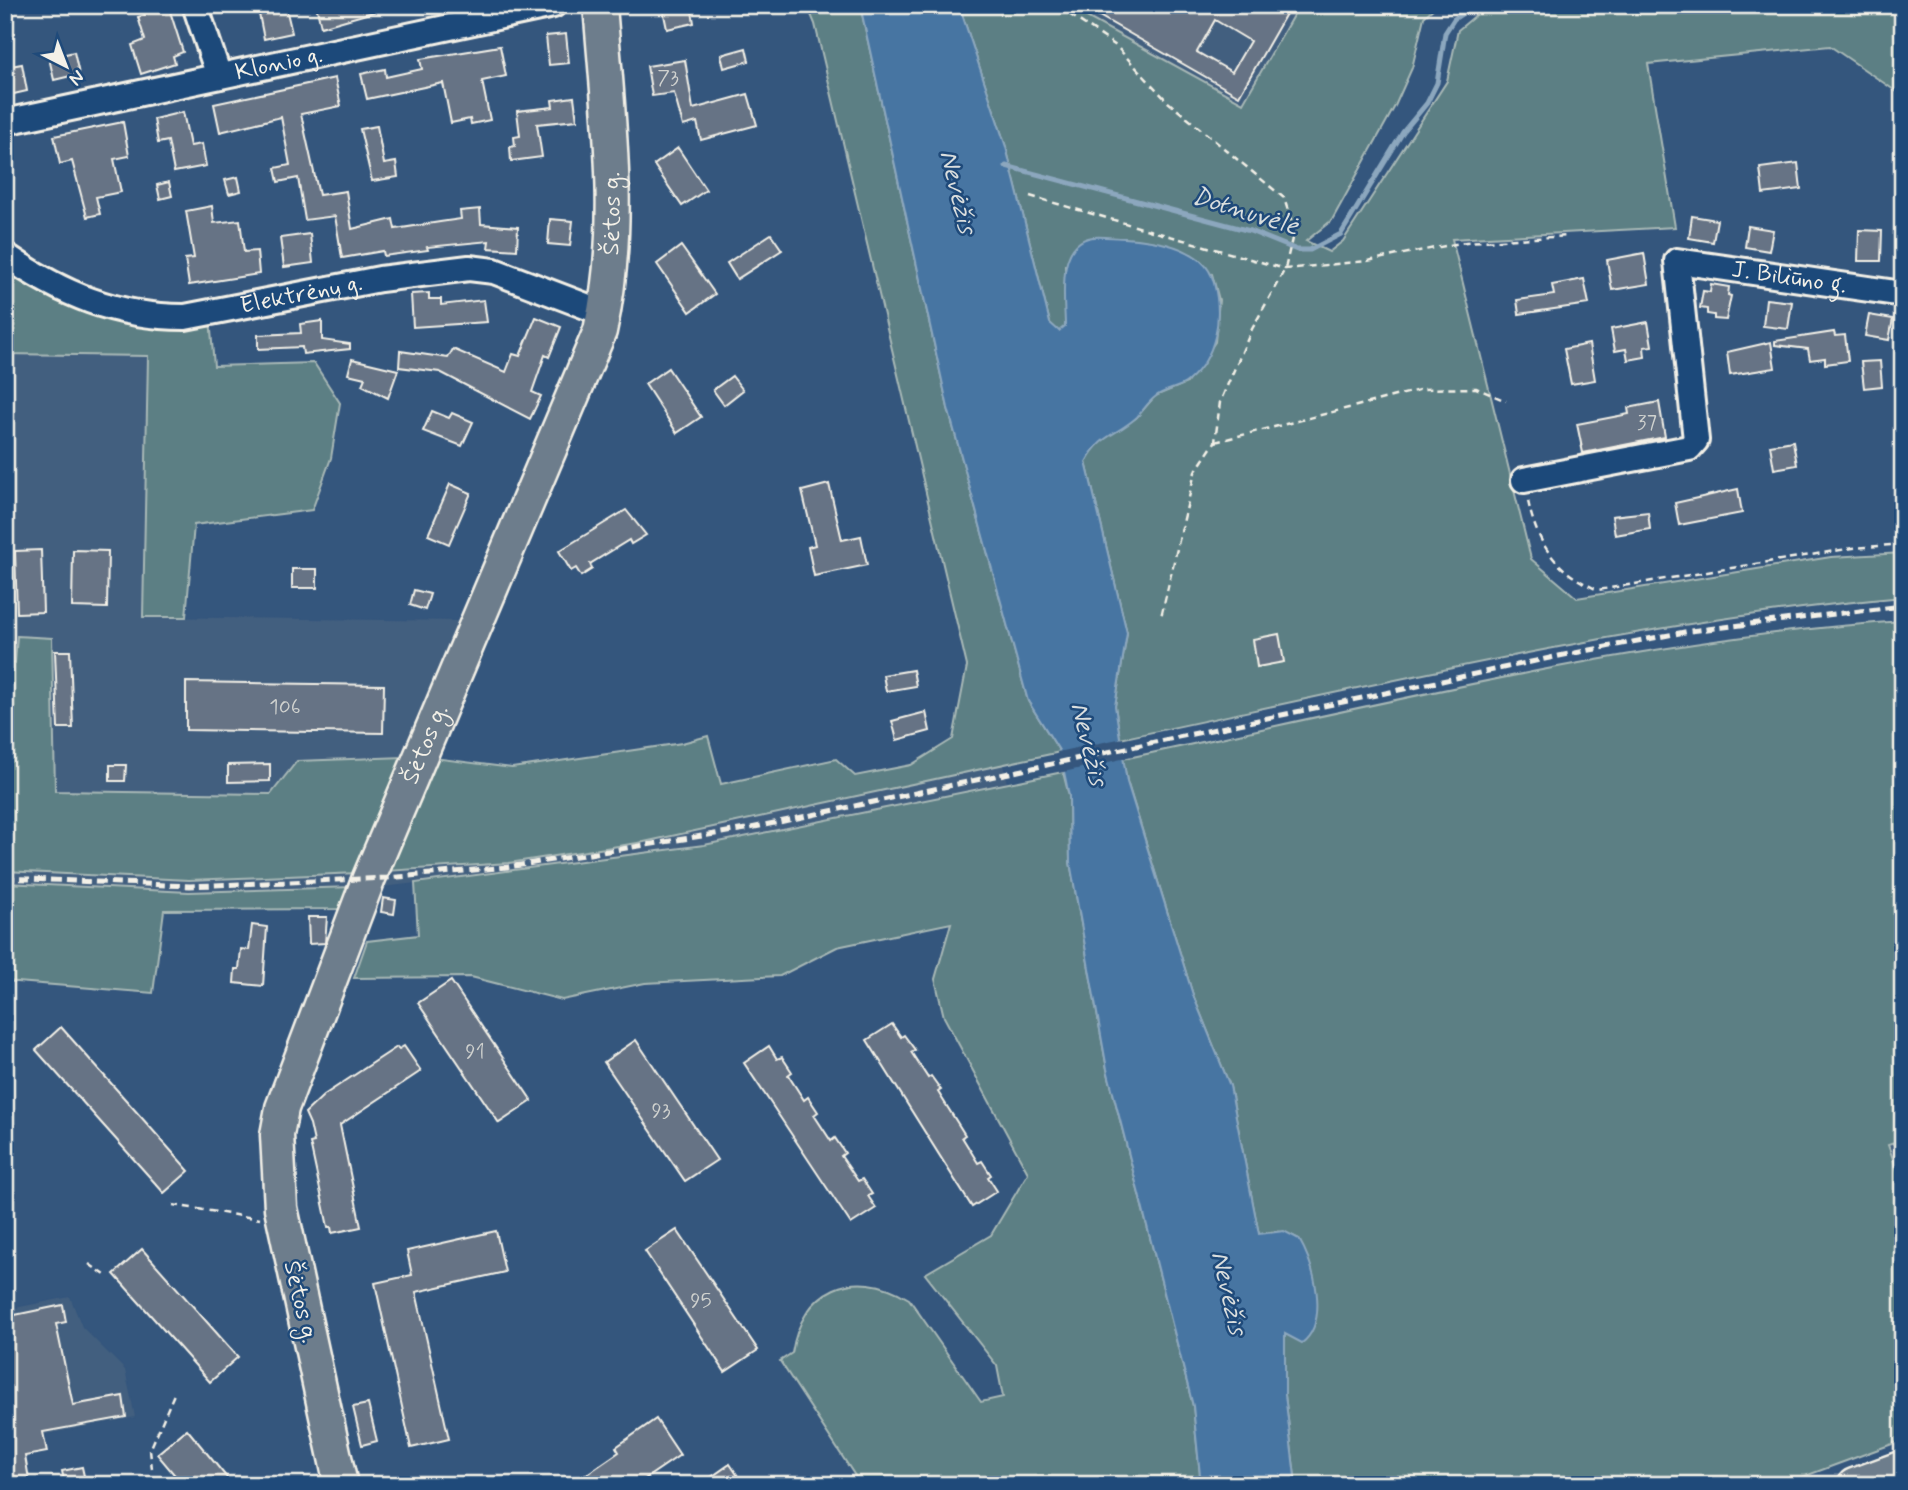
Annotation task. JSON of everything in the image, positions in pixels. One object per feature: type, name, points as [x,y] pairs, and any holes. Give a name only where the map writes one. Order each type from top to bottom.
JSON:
[{"type":"main road","name":"Šėtos g.","points":[[341,1485],[281,1208],[277,1135],[282,1108],[369,878],[586,368],[604,313],[611,272],[612,232],[610,139],[600,5]]},
{"type":"main road","points":[[1854,1485],[1903,1467]]},
{"type":"street","points":[[195,5],[219,76]]},
{"type":"street","name":"Klonio g.","points":[[5,122],[553,5]]},
{"type":"street","name":"Elektrėnų g.","points":[[5,255],[70,295],[113,310],[155,317],[185,317],[380,279],[469,268],[494,271],[604,313]]},
{"type":"street","name":"J. Biliūno g.","points":[[1524,480],[1689,448],[1696,440],[1677,261],[1903,294]]},
{"type":"path","points":[[1068,5],[1066,12],[1116,47],[1168,102],[1284,198],[1294,230],[1285,269],[1252,330],[1220,402],[1215,442],[1195,472],[1161,617]]},
{"type":"path","points":[[1030,196],[1285,269],[1367,261],[1466,242],[1569,236]]},
{"type":"path","points":[[1215,442],[1423,389],[1476,388],[1506,401]]},
{"type":"path","points":[[1524,480],[1541,544],[1563,569],[1598,590],[1853,548],[1903,544]]},
{"type":"path","points":[[173,1205],[263,1220]]},
{"type":"path","points":[[89,1264],[108,1277]]},
{"type":"path","points":[[152,1469],[150,1450],[174,1394]]},
{"type":"shaded area","points":[[1073,5],[1299,5],[1243,103],[1071,9]]},
{"type":"shaded area","points":[[5,354],[148,356],[144,617],[460,621],[404,757],[297,761],[271,794],[55,791],[52,733],[15,663],[5,663]]},
{"type":"shaded area","points":[[1003,764],[1007,784],[704,845],[581,864],[382,887],[387,871],[509,863],[853,798]]},
{"type":"shaded area","points":[[5,871],[189,880],[358,873],[353,887],[189,892],[5,883]]},
{"type":"shaded area","points":[[1903,1140],[1903,1186],[1888,1145]]},
{"type":"shaded area","points":[[70,1297],[82,1327],[125,1370],[135,1417],[5,1442],[5,1310]]},
{"type":"green space","points":[[807,5],[860,5],[948,408],[1028,701],[1060,752],[644,842],[509,863],[387,871],[434,758],[512,768],[682,743],[708,736],[721,784],[836,759],[855,776],[911,765],[953,739],[967,666],[815,24]]},
{"type":"green space","points":[[959,5],[1073,5],[1072,9],[1243,103],[1299,5],[1437,5],[1424,17],[1412,68],[1395,106],[1332,220],[1306,241],[1329,252],[1343,241],[1447,81],[1458,30],[1488,5],[1903,5],[1903,90],[1897,92],[1830,46],[1648,64],[1675,227],[1452,239],[1531,559],[1577,598],[1831,557],[1903,553],[1903,597],[1804,608],[1608,638],[1412,676],[1120,739],[1115,706],[1127,633],[1086,462],[1095,445],[1136,418],[1155,396],[1187,383],[1215,342],[1219,300],[1212,274],[1065,265],[1065,326],[1059,332],[1050,323],[1006,147]]},
{"type":"green space","points":[[5,243],[113,310],[210,318],[214,366],[314,363],[340,403],[331,458],[312,510],[194,525],[186,617],[143,617],[148,356],[5,354]]},
{"type":"green space","points":[[1903,621],[1903,1140],[1888,1145],[1903,1186],[1903,1440],[1781,1485],[1296,1485],[1285,1395],[1285,1333],[1289,1334],[1299,1239],[1279,1232],[1259,1235],[1230,1086],[1193,995],[1127,781],[1123,759],[1413,696],[1608,658],[1706,642]]},
{"type":"green space","points":[[17,636],[52,638],[55,791],[271,794],[297,761],[404,757],[358,873],[189,880],[5,871],[5,663],[15,663]]},
{"type":"green space","points":[[1063,772],[1069,796],[1070,862],[1107,1069],[1193,1406],[1201,1485],[861,1485],[780,1361],[792,1353],[798,1331],[807,1313],[819,1299],[834,1289],[850,1284],[869,1284],[889,1289],[909,1299],[981,1402],[1003,1397],[997,1366],[925,1274],[991,1235],[1028,1173],[944,1017],[935,979],[951,923],[837,947],[780,976],[645,983],[562,1000],[471,977],[354,978],[367,941],[418,935],[415,883],[704,845]]},
{"type":"green space","points":[[5,883],[189,892],[353,887],[343,909],[164,910],[153,993],[5,981]]},
{"type":"water","name":"Nevėžis","points":[[860,5],[959,5],[1006,147],[1050,323],[1059,331],[1065,326],[1064,288],[1067,261],[1081,241],[1093,237],[1137,239],[1178,248],[1201,261],[1214,283],[1217,323],[1206,360],[1184,384],[1152,399],[1137,417],[1103,440],[1086,462],[1127,633],[1115,706],[1127,782],[1193,995],[1230,1086],[1259,1234],[1284,1231],[1299,1239],[1310,1263],[1317,1292],[1315,1321],[1311,1333],[1302,1343],[1285,1334],[1285,1395],[1296,1485],[1201,1485],[1193,1406],[1107,1069],[1070,862],[1069,796],[1060,752],[1028,701],[948,408]]},
{"type":"pier","points":[[1123,738],[1126,758],[1059,773],[1057,752]]},
{"type":"building","points":[[142,5],[168,5],[183,52],[173,56],[175,63],[141,74],[132,45],[145,40],[138,17],[145,15]]},
{"type":"building","points":[[316,5],[377,5],[377,11],[321,27]]},
{"type":"building","points":[[662,5],[691,5],[694,23],[667,29]]},
{"type":"building","points":[[1080,5],[1191,5],[1201,11],[1204,5],[1291,5],[1239,96]],"holes":[[[1215,20],[1250,41],[1232,72],[1197,52]]]},
{"type":"building","points":[[286,8],[292,33],[264,39],[259,14]]},
{"type":"building","points":[[566,34],[569,63],[549,65],[546,36]]},
{"type":"building","points":[[500,46],[506,76],[482,81],[490,120],[471,124],[470,119],[451,123],[443,83],[367,99],[361,74],[385,69],[386,77],[422,69],[420,59]]},
{"type":"building","points":[[746,48],[749,61],[724,68],[721,55]]},
{"type":"building","points":[[74,52],[79,74],[54,80],[49,58]]},
{"type":"building","points":[[685,60],[693,109],[748,94],[757,125],[701,140],[697,122],[683,126],[674,93],[652,96],[647,66]]},
{"type":"building","points":[[22,64],[27,91],[5,96],[5,67]]},
{"type":"building","points":[[335,78],[341,106],[301,114],[319,195],[346,191],[352,229],[393,219],[395,229],[461,219],[460,211],[480,209],[481,224],[518,227],[517,250],[488,248],[489,241],[427,247],[428,250],[384,256],[383,251],[342,258],[335,216],[305,220],[298,178],[278,182],[275,168],[290,165],[281,117],[220,132],[214,104]]},
{"type":"building","points":[[574,97],[577,120],[537,124],[542,157],[511,161],[510,147],[515,146],[514,137],[520,136],[517,111],[553,107],[552,100]]},
{"type":"building","points":[[183,112],[190,146],[202,144],[206,166],[174,172],[168,141],[158,143],[154,119]]},
{"type":"building","points":[[123,122],[129,156],[114,159],[121,192],[96,197],[100,214],[87,217],[72,161],[60,164],[54,136]]},
{"type":"building","points":[[377,126],[384,164],[396,162],[398,177],[372,181],[360,129]]},
{"type":"building","points":[[678,148],[706,190],[682,206],[654,165]]},
{"type":"building","points":[[1798,163],[1801,189],[1763,194],[1760,168]]},
{"type":"building","points":[[238,177],[241,191],[229,194],[225,180]]},
{"type":"building","points":[[169,182],[172,196],[160,199],[157,185]]},
{"type":"building","points":[[212,206],[214,223],[240,220],[244,252],[257,251],[259,274],[189,285],[185,259],[194,258],[186,211]]},
{"type":"building","points":[[1692,216],[1717,220],[1713,242],[1689,238]]},
{"type":"building","points":[[550,219],[573,221],[570,246],[548,244]]},
{"type":"building","points":[[1748,226],[1773,230],[1769,251],[1745,247]]},
{"type":"building","points":[[1859,230],[1882,231],[1881,261],[1858,261]]},
{"type":"building","points":[[310,234],[313,263],[284,267],[280,238]]},
{"type":"building","points":[[771,234],[782,250],[737,279],[727,263]]},
{"type":"building","points":[[681,246],[715,294],[690,312],[657,264]]},
{"type":"building","points":[[1644,253],[1649,284],[1612,290],[1607,260]]},
{"type":"building","points":[[1584,279],[1589,304],[1519,314],[1517,300],[1554,295],[1552,285]]},
{"type":"building","points":[[1711,284],[1729,287],[1728,295],[1731,296],[1726,320],[1714,319],[1714,315],[1707,314],[1707,309],[1700,308],[1703,291],[1710,292]]},
{"type":"building","points":[[429,293],[429,299],[441,299],[441,305],[484,300],[487,322],[413,327],[411,294]]},
{"type":"building","points":[[1766,299],[1792,302],[1788,329],[1763,326]]},
{"type":"building","points":[[1869,315],[1893,319],[1889,340],[1865,336]]},
{"type":"building","points":[[536,317],[561,327],[549,357],[545,355],[532,392],[541,396],[530,419],[440,372],[399,367],[400,351],[448,358],[453,349],[506,372],[513,354],[520,356]]},
{"type":"building","points":[[322,321],[322,340],[350,344],[350,349],[303,354],[302,347],[258,349],[258,335],[301,333],[300,324]]},
{"type":"building","points":[[1648,322],[1652,346],[1644,347],[1645,357],[1628,360],[1626,349],[1615,351],[1611,329]]},
{"type":"building","points":[[1834,332],[1835,336],[1845,335],[1848,361],[1825,364],[1825,358],[1810,360],[1808,349],[1775,345],[1775,341]]},
{"type":"building","points":[[1771,342],[1775,368],[1730,375],[1727,352]]},
{"type":"building","points":[[1589,344],[1595,380],[1571,384],[1564,349]]},
{"type":"building","points":[[352,359],[398,370],[388,398],[362,385],[365,378],[348,374]]},
{"type":"building","points":[[1880,361],[1882,386],[1864,388],[1861,362]]},
{"type":"building","points":[[668,368],[701,417],[677,433],[645,384]]},
{"type":"building","points":[[732,376],[743,390],[724,405],[713,390]]},
{"type":"building","points":[[1659,402],[1665,437],[1583,453],[1577,424],[1629,414],[1628,408]]},
{"type":"building","points":[[432,411],[449,418],[452,413],[473,422],[462,446],[423,431]]},
{"type":"building","points":[[1793,441],[1797,465],[1774,469],[1770,445]]},
{"type":"building","points":[[450,484],[471,493],[449,544],[428,535]]},
{"type":"building","points":[[829,484],[842,540],[861,536],[867,565],[814,576],[808,547],[815,545],[802,491]]},
{"type":"building","points":[[1738,489],[1742,513],[1679,525],[1675,503]]},
{"type":"building","points":[[626,510],[646,535],[631,544],[629,540],[590,564],[592,569],[581,576],[576,568],[571,571],[559,551]]},
{"type":"building","points":[[1648,512],[1650,529],[1615,535],[1612,516]]},
{"type":"building","points":[[41,550],[43,612],[17,613],[15,551]]},
{"type":"building","points":[[73,550],[108,551],[107,608],[72,607]]},
{"type":"building","points":[[292,569],[317,569],[317,588],[292,588]]},
{"type":"building","points":[[414,590],[430,594],[425,610],[410,605]]},
{"type":"building","points":[[1279,634],[1284,662],[1257,667],[1253,639]]},
{"type":"building","points":[[55,651],[70,651],[73,728],[58,728]]},
{"type":"building","points":[[913,670],[916,686],[886,691],[883,675]]},
{"type":"building","points":[[186,682],[384,685],[383,733],[186,730]]},
{"type":"building","points":[[926,712],[930,731],[897,740],[892,721]]},
{"type":"building","points":[[270,764],[270,781],[228,782],[228,765]]},
{"type":"building","points":[[110,765],[126,765],[125,781],[110,781]]},
{"type":"building","points":[[383,898],[396,900],[394,914],[381,912]]},
{"type":"building","points":[[308,917],[327,917],[325,943],[309,944]]},
{"type":"building","points":[[252,925],[267,927],[263,986],[234,983],[241,949],[249,950]]},
{"type":"building","points":[[451,981],[532,1101],[499,1123],[418,1003]]},
{"type":"building","points":[[892,1024],[915,1050],[911,1052],[928,1078],[931,1076],[941,1090],[938,1092],[965,1135],[962,1137],[978,1163],[982,1161],[991,1175],[988,1177],[997,1191],[972,1207],[867,1040]]},
{"type":"building","points":[[61,1027],[189,1171],[164,1193],[36,1050]]},
{"type":"building","points":[[636,1040],[717,1160],[685,1181],[604,1062]]},
{"type":"building","points":[[404,1046],[421,1071],[340,1125],[361,1227],[332,1233],[331,1227],[328,1227],[310,1143],[314,1142],[305,1113],[324,1095],[397,1047],[399,1049]]},
{"type":"building","points":[[769,1046],[777,1059],[782,1057],[792,1072],[788,1075],[804,1100],[808,1097],[818,1112],[814,1115],[831,1141],[835,1138],[845,1153],[841,1156],[858,1181],[862,1179],[872,1194],[868,1196],[876,1208],[851,1224],[744,1063]]},
{"type":"building","points":[[677,1230],[758,1350],[725,1372],[645,1251]]},
{"type":"building","points":[[496,1231],[505,1272],[416,1292],[449,1439],[411,1448],[375,1283],[412,1275],[407,1251]]},
{"type":"building","points":[[142,1249],[238,1357],[210,1382],[114,1274]]},
{"type":"building","points":[[63,1305],[66,1322],[56,1324],[73,1405],[123,1396],[126,1417],[43,1432],[47,1452],[25,1456],[30,1485],[9,1485],[5,1475],[5,1317]]},
{"type":"building","points":[[368,1404],[377,1441],[362,1445],[353,1407]]},
{"type":"building","points":[[656,1419],[680,1455],[636,1485],[571,1485],[619,1452],[616,1447]]},
{"type":"building","points":[[187,1429],[233,1485],[183,1485],[157,1454]]},
{"type":"building","points":[[730,1464],[744,1485],[700,1485]]},
{"type":"building","points":[[82,1467],[86,1485],[65,1485],[62,1471]]},
{"type":"waterway","name":"Dotnuvėlė","points":[[1006,166],[1250,231],[1297,250],[1310,250],[1341,234],[1403,132],[1427,103],[1437,83],[1445,33],[1454,19],[1475,5]]},
{"type":"waterway","name":"Dotnuvėlė","points":[[1895,5],[1903,14]]},
{"type":"railway","points":[[5,878],[190,886],[387,878],[508,867],[746,829],[1559,656],[1690,631],[1903,606]]}]
